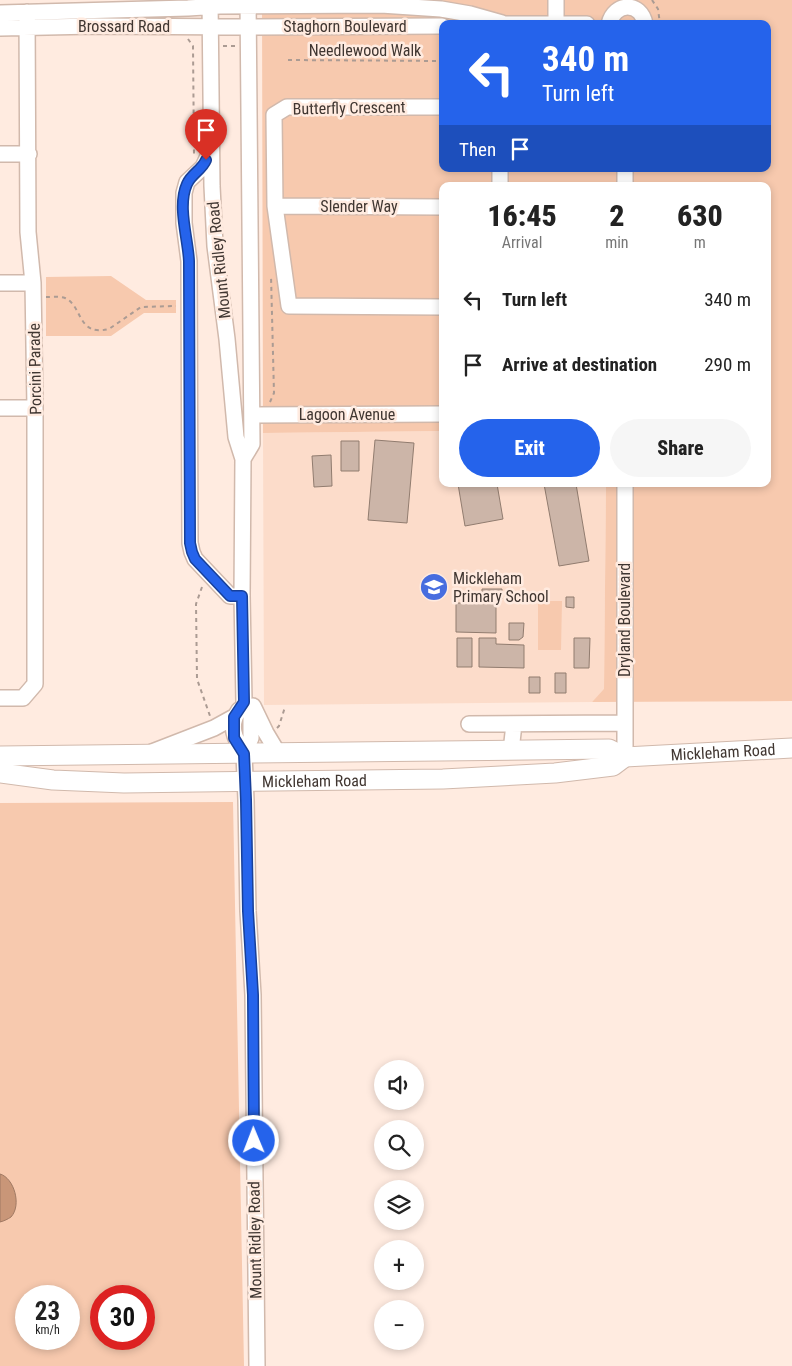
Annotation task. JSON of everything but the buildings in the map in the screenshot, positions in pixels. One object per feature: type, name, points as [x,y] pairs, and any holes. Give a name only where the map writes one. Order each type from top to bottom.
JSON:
[{"type":"main road","name":"Mickleham Road","points":[[0,756],[609,750],[625,757],[792,748]]},
{"type":"main road","points":[[504,777],[509,764],[511,750]]},
{"type":"main road","name":"Mickleham Road","points":[[0,773],[53,780],[124,784],[443,780],[504,777],[613,766],[625,757]]},
{"type":"street","points":[[556,0],[556,20]]},
{"type":"street","name":"Brossard Road","points":[[1,8],[27,12],[188,8],[210,3],[248,3]]},
{"type":"street","name":"Mount Ridley Road","points":[[210,3],[215,246],[227,339],[236,437],[243,459],[242,596],[244,702],[251,716],[251,738],[244,754],[248,911],[253,995],[257,1366]]},
{"type":"street","name":"Mount Ridley Road","points":[[243,459],[252,444],[257,415],[248,3]]},
{"type":"street","name":"Staghorn Boulevard","points":[[248,3],[404,5],[470,14],[489,20]]},
{"type":"street","points":[[613,12],[624,7],[640,12]]},
{"type":"street","points":[[1,8],[1,28]]},
{"type":"street","name":"Porcini Parade","points":[[0,698],[23,698],[35,684],[34,290],[28,232],[27,12]]},
{"type":"street","name":"Brossard Road","points":[[1,28],[94,26],[248,27]]},
{"type":"street","name":"Staghorn Boulevard","points":[[248,27],[439,26]]},
{"type":"street","name":"Butterfly Crescent","points":[[439,107],[288,107],[274,114],[275,206],[289,306],[439,307]]},
{"type":"street","points":[[212,149],[203,167],[187,182],[184,193],[184,223],[189,261],[190,543],[195,559],[230,596],[242,596]]},
{"type":"street","points":[[0,154],[29,154]]},
{"type":"street","name":"Slender Way","points":[[275,206],[439,207]]},
{"type":"street","points":[[0,283],[34,290]]},
{"type":"street","points":[[0,408],[35,408]]},
{"type":"street","name":"Lagoon Avenue","points":[[257,415],[439,414]]},
{"type":"street","name":"Dryland Boulevard","points":[[625,487],[625,757]]},
{"type":"street","points":[[244,687],[266,733],[278,753]]},
{"type":"street","points":[[144,755],[214,728],[234,717],[244,702]]},
{"type":"street","name":"Mount Ridley Road","points":[[234,717],[234,738],[244,754]]},
{"type":"street","points":[[469,724],[624,723]]},
{"type":"street","points":[[511,750],[514,724]]},
{"type":"path","points":[[652,0],[658,9],[659,20]]},
{"type":"path","name":"Needlewood Walk","points":[[288,60],[439,61]]},
{"type":"path","points":[[257,415],[274,393],[270,273]]},
{"type":"path","points":[[34,290],[65,298],[73,306],[85,325],[94,329],[109,329],[145,306],[189,306]]},
{"type":"shaded area","points":[[262,0],[792,0],[792,701],[592,702],[604,689],[606,487],[771,487],[771,182],[439,182],[439,431],[263,433]]},
{"type":"shaded area","points":[[111,276],[146,300],[176,300],[176,313],[144,313],[111,336],[46,336],[46,277]]},
{"type":"shaded area","name":"Mickleham Primary School","points":[[439,431],[439,487],[606,487],[604,690],[592,702],[264,705],[263,433]]},
{"type":"shaded area","points":[[538,601],[562,601],[561,650],[538,650]]},
{"type":"shaded area","points":[[233,802],[244,1366],[0,1366],[0,803]]},
{"type":"shaded area","points":[[0,1174],[13,1186],[16,1206],[11,1217],[0,1222]]},
{"type":"place","name":"Mickleham Primary School","points":[[434,587]]},
{"type":"route","points":[[206,160],[203,167],[187,182],[184,193],[183,212],[189,261],[190,543],[195,559],[230,596],[242,596],[244,702],[234,717],[234,738],[244,754],[248,911],[253,995],[254,1141]]}]
